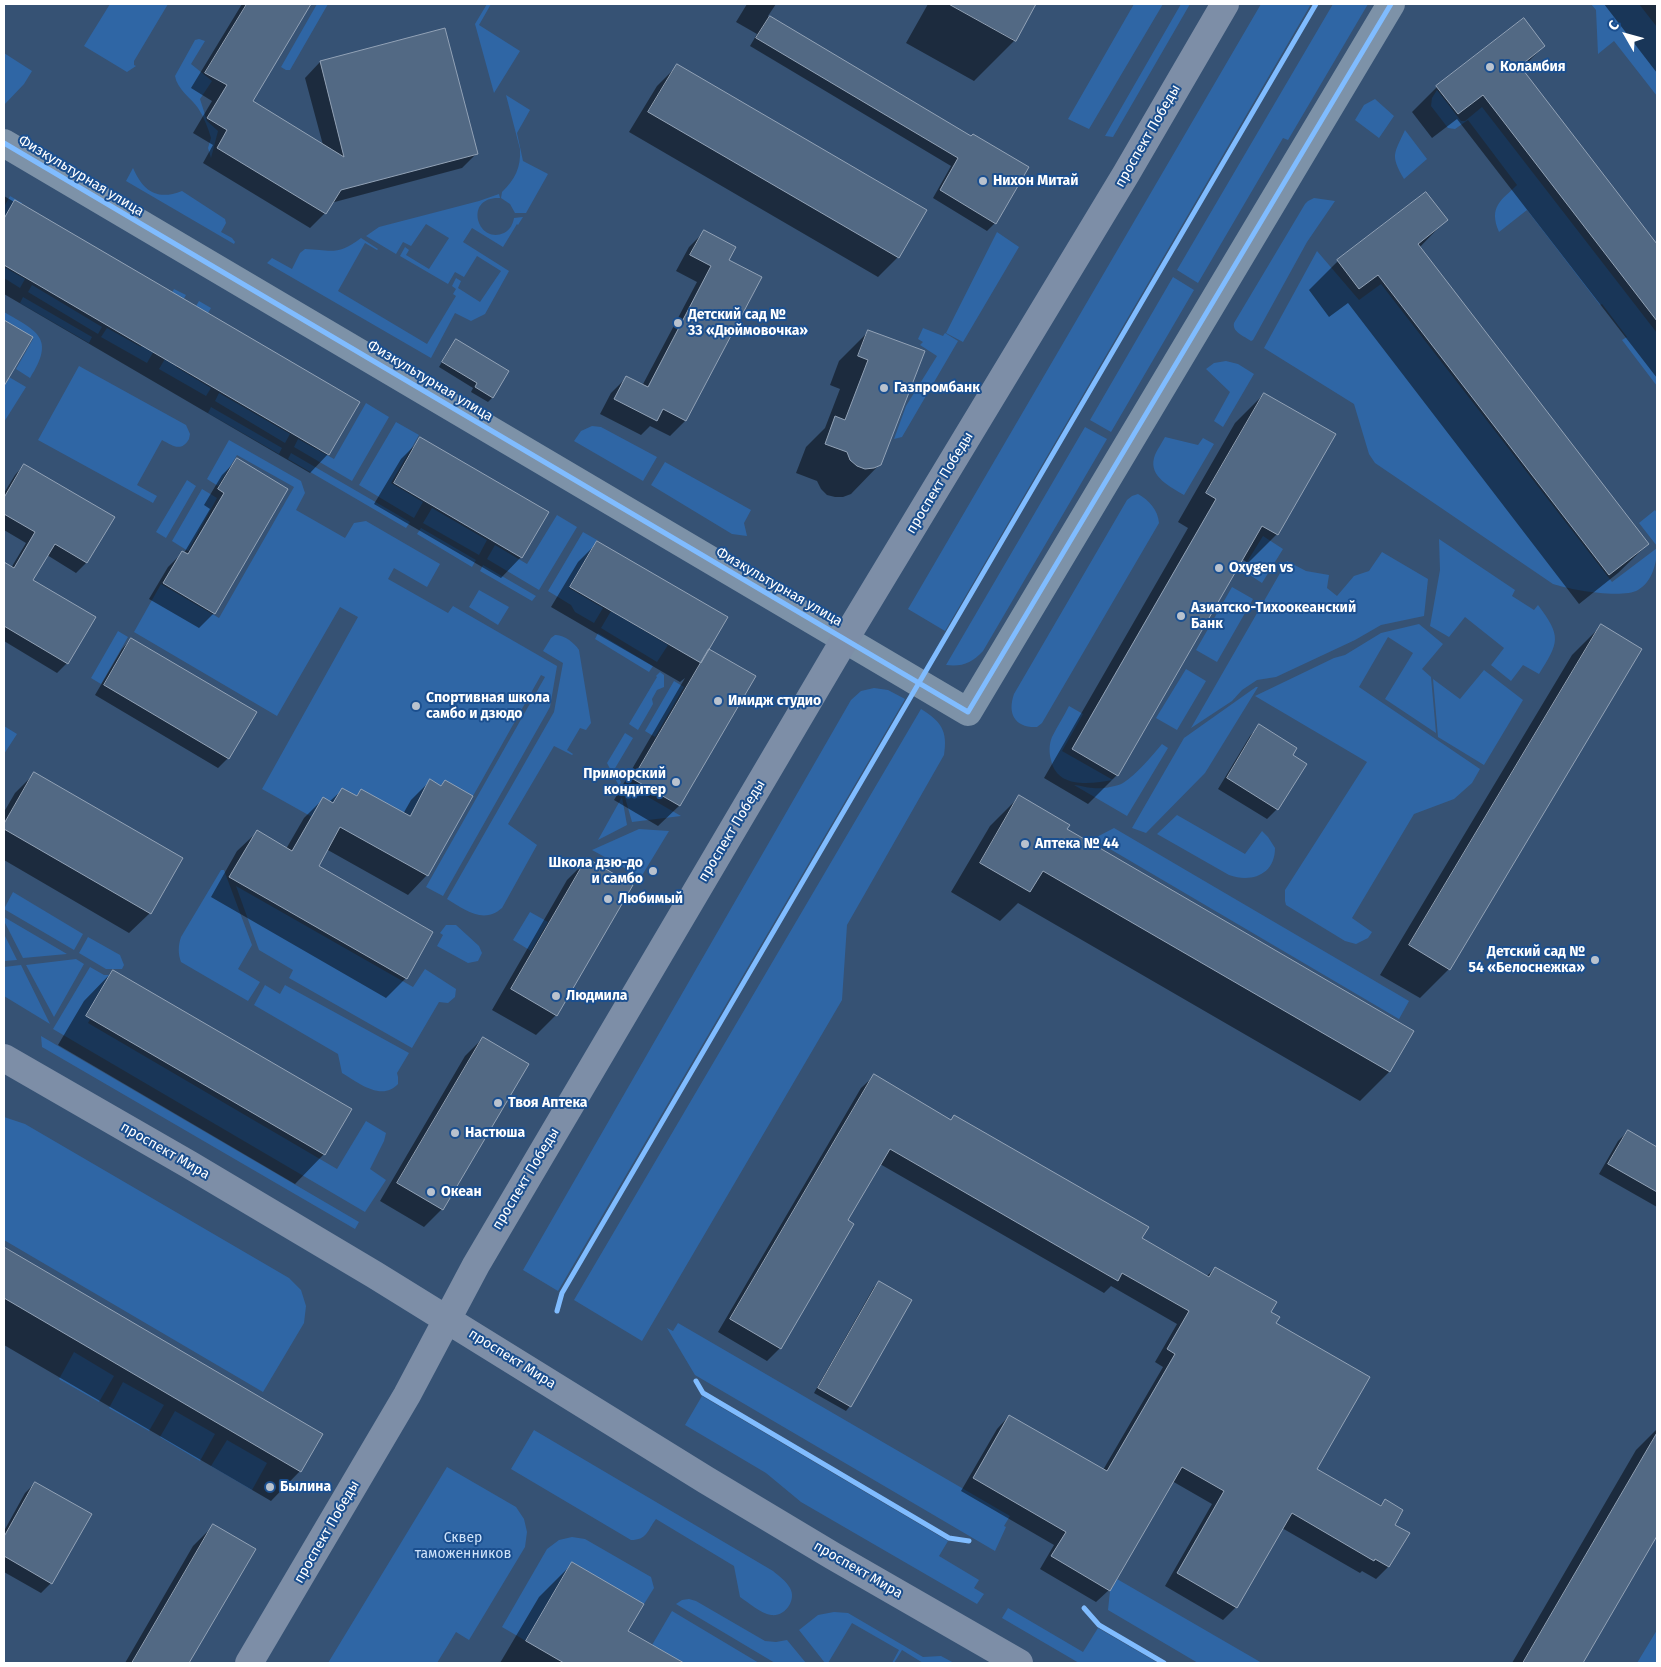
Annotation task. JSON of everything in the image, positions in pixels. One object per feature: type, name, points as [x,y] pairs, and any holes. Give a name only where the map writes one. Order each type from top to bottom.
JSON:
[{"type":"main road","name":"проспект Победы","points":[[250,1663],[407,1396],[481,1256],[845,639],[1126,174],[1225,4]]},
{"type":"main road","name":"проспект Мира","points":[[4,1058],[190,1165],[447,1320],[714,1485],[1018,1663]]},
{"type":"street","name":"Физкультурная улица","points":[[4,143],[968,712],[1391,4]]},
{"type":"green space","points":[[110,4],[168,4],[134,61],[136,66],[127,72],[84,46]]},
{"type":"green space","points":[[317,4],[328,4],[290,70],[286,70],[281,67]]},
{"type":"green space","points":[[487,4],[491,4],[479,25],[520,51],[494,93],[475,24]]},
{"type":"green space","points":[[1134,4],[1163,4],[1089,129],[1068,119]]},
{"type":"green space","points":[[1181,4],[1190,4],[1113,137],[1105,136]]},
{"type":"green space","points":[[1261,4],[1311,4],[945,631],[908,609]]},
{"type":"green space","points":[[1333,4],[1368,4],[1288,140],[1283,138],[1198,283],[1177,270]]},
{"type":"green space","points":[[1591,4],[1639,4],[1657,27],[1657,96],[1614,41],[1598,54],[1596,10]]},
{"type":"green space","points":[[195,40],[205,41],[191,64],[212,81],[200,99],[207,121],[218,131],[211,158],[208,148],[211,138],[204,119],[198,108],[178,85],[175,76]]},
{"type":"green space","points":[[4,53],[32,71],[24,84],[4,105]]},
{"type":"green space","points":[[1437,90],[1461,121],[1465,121],[1482,107],[1657,333],[1657,386],[1622,340],[1627,337],[1527,210],[1499,232],[1495,216],[1498,204],[1517,185],[1468,120],[1455,129],[1448,128],[1431,106],[1432,98]]},
{"type":"green space","points":[[506,95],[530,110],[517,133],[523,161],[548,174],[526,213],[515,213],[510,204],[501,198],[502,192],[516,173],[520,156],[520,149]]},
{"type":"green space","points":[[1375,99],[1394,116],[1379,138],[1355,120],[1364,105]]},
{"type":"green space","points":[[1405,130],[1427,159],[1404,179],[1397,165],[1395,154]]},
{"type":"green space","points":[[133,168],[141,183],[152,192],[165,195],[182,191],[225,219],[226,223],[221,232],[232,238],[235,242],[234,244],[126,181]]},
{"type":"green space","points":[[499,194],[500,198],[488,199],[481,204],[478,211],[478,219],[481,227],[495,235],[508,230],[514,218],[523,217],[503,247],[472,228],[463,242],[509,271],[485,314],[471,321],[455,313],[431,358],[267,263],[272,258],[292,269],[300,253],[305,249],[340,250],[361,238],[378,249],[365,243],[338,291],[427,344],[456,296],[453,294],[456,289],[452,286],[456,278],[461,281],[458,288],[480,302],[501,271],[477,256],[464,277],[455,272],[448,284],[400,256],[405,247],[409,250],[406,255],[429,269],[449,238],[426,224],[411,246],[403,242],[396,254],[366,236],[379,227]]},
{"type":"green space","points":[[10,196],[22,203],[4,235],[4,207]]},
{"type":"green space","points":[[1314,198],[1335,201],[1307,242],[1251,341],[1235,329],[1234,323],[1305,204]]},
{"type":"green space","points":[[997,232],[1019,247],[963,342],[946,333]]},
{"type":"green space","points":[[1317,251],[1359,300],[1381,284],[1612,582],[1657,548],[1653,572],[1643,587],[1630,593],[1609,594],[1572,589],[1553,584],[1375,463],[1369,454],[1354,404],[1264,348]]},
{"type":"green space","points":[[4,267],[25,279],[20,288],[4,278]]},
{"type":"green space","points":[[1173,277],[1194,290],[1111,432],[1090,420]]},
{"type":"green space","points":[[32,285],[102,327],[98,334],[28,292]]},
{"type":"green space","points":[[174,289],[186,295],[147,363],[101,337],[107,328],[141,347]]},
{"type":"green space","points":[[23,297],[92,337],[89,343],[20,303]]},
{"type":"green space","points":[[199,301],[211,308],[176,367],[211,388],[206,396],[159,369]]},
{"type":"green space","points":[[4,312],[26,325],[39,337],[42,353],[30,378],[16,369],[33,339],[4,322]]},
{"type":"green space","points":[[923,328],[943,336],[945,333],[958,341],[902,437],[894,439],[906,406],[937,356],[920,345],[923,342],[918,339]]},
{"type":"green space","points":[[1226,361],[1238,364],[1254,374],[1223,427],[1214,421],[1230,392],[1206,369],[1214,363]]},
{"type":"green space","points":[[79,366],[186,425],[190,434],[186,443],[183,446],[176,447],[162,440],[137,485],[157,496],[153,503],[38,440]]},
{"type":"green space","points":[[9,377],[26,387],[4,422],[4,386]]},
{"type":"green space","points":[[219,393],[290,434],[285,443],[215,401]]},
{"type":"green space","points":[[366,403],[389,417],[352,481],[294,447],[298,439],[334,459]]},
{"type":"green space","points":[[211,407],[282,448],[279,454],[208,413]]},
{"type":"green space","points":[[396,422],[419,435],[391,483],[423,502],[414,518],[359,485]]},
{"type":"green space","points":[[592,426],[601,427],[657,457],[643,481],[574,441],[581,431]]},
{"type":"green space","points":[[1085,427],[1107,439],[983,651],[975,659],[966,663],[946,665]]},
{"type":"green space","points":[[1165,437],[1198,445],[1203,438],[1214,444],[1184,495],[1162,481],[1153,465],[1154,458]]},
{"type":"green space","points":[[229,440],[301,481],[305,493],[296,510],[345,538],[354,523],[366,521],[440,564],[427,587],[394,568],[388,579],[448,613],[453,606],[557,666],[550,707],[443,896],[426,887],[545,677],[541,675],[428,876],[340,827],[337,831],[262,789],[358,617],[340,607],[277,716],[134,632],[161,584],[219,618],[294,487],[237,455],[218,486],[207,479]]},
{"type":"green space","points":[[291,453],[410,522],[406,528],[288,459]]},
{"type":"green space","points":[[665,462],[751,510],[744,523],[747,536],[732,534],[651,485]]},
{"type":"green space","points":[[187,480],[196,486],[166,538],[156,532]]},
{"type":"green space","points":[[202,489],[217,498],[188,551],[172,541]]},
{"type":"green space","points":[[1138,494],[1152,506],[1157,514],[1159,523],[1042,723],[1037,727],[1023,725],[1018,722],[1012,713],[1014,694],[1127,500]]},
{"type":"green space","points":[[432,508],[487,540],[479,555],[423,523]]},
{"type":"green space","points":[[1655,510],[1657,513],[1657,546],[1639,523]]},
{"type":"green space","points":[[557,515],[577,527],[539,590],[487,559],[495,545],[527,564]]},
{"type":"green space","points":[[421,528],[476,560],[472,567],[417,534]]},
{"type":"green space","points":[[583,532],[597,540],[569,588],[603,608],[594,623],[575,612],[571,605],[548,591]]},
{"type":"green space","points":[[1263,536],[1283,549],[1262,583],[1242,570]]},
{"type":"green space","points":[[1439,539],[1515,590],[1512,596],[1534,610],[1538,605],[1551,625],[1555,640],[1551,654],[1539,674],[1523,665],[1511,681],[1491,665],[1504,648],[1465,617],[1449,637],[1430,626],[1440,570]]},
{"type":"green space","points":[[1382,552],[1428,579],[1424,616],[1381,625],[1355,640],[1276,677],[1257,680],[1242,690],[1232,701],[1191,728],[1287,561],[1306,571],[1329,575],[1327,588],[1337,596],[1354,576],[1369,571]]},
{"type":"green space","points":[[483,565],[536,596],[532,601],[480,571]]},
{"type":"green space","points":[[1232,587],[1253,599],[1217,662],[1196,650]]},
{"type":"green space","points":[[479,590],[509,607],[498,625],[469,607]]},
{"type":"green space","points":[[611,611],[668,645],[657,662],[601,628]]},
{"type":"green space","points":[[1419,624],[1443,644],[1422,669],[1431,677],[1436,733],[1385,699],[1413,653],[1388,637],[1359,687],[1480,769],[1472,783],[1454,799],[1414,814],[1352,918],[1372,932],[1368,938],[1356,944],[1345,941],[1286,905],[1285,890],[1367,762],[1255,696],[1334,658],[1345,655],[1381,633]]},
{"type":"green space","points":[[118,631],[128,637],[101,684],[91,678]]},
{"type":"green space","points":[[598,633],[653,666],[649,672],[595,639]]},
{"type":"green space","points":[[555,635],[562,636],[579,650],[591,723],[586,730],[580,728],[567,750],[572,755],[554,746],[508,824],[537,845],[502,908],[488,915],[474,914],[447,899],[554,712],[563,663],[543,651]]},
{"type":"green space","points":[[1186,669],[1206,681],[1177,730],[1156,718]]},
{"type":"green space","points":[[1484,670],[1523,700],[1484,765],[1438,737],[1433,679],[1460,699]]},
{"type":"green space","points":[[660,672],[664,675],[664,687],[657,690],[652,699],[653,704],[638,730],[629,724]]},
{"type":"green space","points":[[674,681],[684,687],[655,737],[645,731]]},
{"type":"green space","points":[[1258,687],[1205,773],[1146,833],[1132,828],[1184,738]]},
{"type":"green space","points":[[874,688],[888,690],[905,699],[558,1291],[523,1270],[851,700],[861,691]]},
{"type":"green space","points":[[1069,706],[1083,714],[1062,751],[1113,780],[1095,783],[1076,782],[1060,776],[1054,769],[1050,754],[1050,743]]},
{"type":"green space","points":[[921,709],[938,722],[944,733],[944,755],[847,925],[842,1000],[642,1341],[574,1300]]},
{"type":"green space","points":[[4,726],[17,734],[4,754]]},
{"type":"green space","points":[[625,733],[633,738],[614,770],[621,782],[619,786],[607,763]]},
{"type":"green space","points":[[1162,744],[1168,748],[1127,816],[1074,785],[1100,788],[1113,787],[1120,784],[1128,780],[1149,760]]},
{"type":"green space","points":[[629,786],[681,816],[632,822],[624,794]]},
{"type":"green space","points":[[622,797],[627,825],[598,840]]},
{"type":"green space","points":[[1177,815],[1245,854],[1262,831],[1275,848],[1271,865],[1260,875],[1253,877],[1245,878],[1229,875],[1157,834]]},
{"type":"green space","points":[[1114,828],[1409,1001],[1399,1019],[1093,839]]},
{"type":"green space","points":[[639,829],[669,831],[641,877],[592,850]]},
{"type":"green space","points":[[221,870],[224,870],[252,945],[238,969],[260,982],[248,1001],[181,962],[179,956],[181,937]]},
{"type":"green space","points":[[236,886],[413,987],[425,969],[456,989],[455,997],[448,1003],[439,1002],[412,1048],[289,978],[293,970],[259,950]]},
{"type":"green space","points":[[13,892],[83,934],[74,950],[4,909]]},
{"type":"green space","points":[[530,912],[548,922],[531,951],[513,940]]},
{"type":"green space","points":[[4,917],[67,954],[23,958],[4,921]]},
{"type":"green space","points":[[446,925],[456,925],[479,946],[482,953],[478,961],[468,963],[437,946],[443,935],[440,933]]},
{"type":"green space","points":[[4,934],[17,960],[4,961]]},
{"type":"green space","points":[[88,937],[120,955],[124,965],[122,969],[106,969],[79,953]]},
{"type":"green space","points":[[76,959],[84,964],[54,1017],[26,965]]},
{"type":"green space","points":[[21,965],[50,1024],[4,996],[4,967]]},
{"type":"green space","points":[[90,967],[104,975],[115,975],[88,1023],[337,1169],[366,1121],[386,1133],[370,1169],[386,1180],[365,1212],[53,1029]]},
{"type":"green space","points":[[265,985],[280,994],[285,985],[409,1053],[397,1073],[398,1084],[392,1089],[377,1091],[362,1085],[342,1073],[338,1054],[254,1005]]},
{"type":"green space","points":[[41,1036],[359,1222],[355,1229],[42,1047]]},
{"type":"green space","points":[[4,1117],[25,1124],[289,1278],[301,1290],[306,1306],[304,1323],[263,1392],[4,1240]]},
{"type":"green space","points":[[678,1323],[1010,1516],[1004,1526],[1006,1527],[995,1551],[695,1375],[667,1328],[673,1331]]},
{"type":"green space","points":[[74,1352],[114,1376],[99,1402],[59,1379]]},
{"type":"green space","points":[[123,1382],[164,1405],[149,1431],[109,1408]]},
{"type":"green space","points":[[702,1396],[948,1541],[939,1556],[979,1580],[974,1588],[984,1594],[977,1604],[801,1502],[766,1473],[685,1425]]},
{"type":"green space","points":[[175,1411],[215,1434],[200,1461],[160,1437]]},
{"type":"green space","points":[[534,1430],[773,1571],[790,1588],[792,1598],[788,1607],[776,1615],[767,1614],[755,1608],[740,1597],[734,1566],[656,1519],[644,1537],[631,1540],[511,1469]]},
{"type":"green space","points":[[227,1440],[267,1463],[252,1490],[211,1466]]},
{"type":"green space","name":"Сквер таможенников","points":[[447,1467],[516,1507],[524,1519],[527,1532],[525,1547],[469,1640],[456,1632],[437,1663],[328,1663]]},
{"type":"green space","points":[[572,1537],[585,1539],[651,1577],[654,1588],[644,1604],[572,1563],[526,1641],[502,1627],[547,1549],[559,1540]]},
{"type":"green space","points":[[1117,1579],[1262,1663],[1198,1663],[1108,1610],[1110,1591]]},
{"type":"green space","points":[[682,1600],[696,1601],[765,1641],[787,1640],[806,1663],[775,1663],[676,1604]]},
{"type":"green space","points":[[1008,1608],[1083,1652],[1098,1628],[1158,1663],[1079,1663],[1002,1618]]},
{"type":"green space","points":[[672,1611],[759,1663],[684,1663],[652,1645]]},
{"type":"green space","points":[[834,1612],[848,1613],[923,1657],[941,1656],[954,1663],[923,1663],[902,1650],[894,1663],[892,1663],[899,1650],[852,1623],[828,1663],[825,1663],[799,1630],[818,1615]]},
{"type":"green space","points":[[1657,1630],[1657,1663],[1637,1663]]},
{"type":"building","points":[[247,4],[311,4],[253,101],[344,157],[320,61],[445,28],[478,154],[341,190],[326,214],[217,148],[227,130],[207,118],[227,85],[205,73]]},
{"type":"building","points":[[949,4],[1036,4],[1016,41]]},
{"type":"building","points":[[770,16],[971,136],[973,134],[1029,167],[996,224],[940,190],[958,158],[756,38]]},
{"type":"building","points":[[1524,18],[1545,46],[1520,66],[1657,244],[1657,321],[1483,95],[1458,114],[1436,86]]},
{"type":"building","points":[[677,64],[927,210],[899,258],[648,112]]},
{"type":"building","points":[[1426,192],[1448,220],[1418,244],[1649,544],[1609,575],[1378,275],[1359,289],[1337,260]]},
{"type":"building","points":[[15,200],[360,402],[329,455],[4,265],[4,219]]},
{"type":"building","points":[[704,230],[736,247],[729,260],[762,277],[686,421],[663,409],[657,421],[614,399],[626,376],[648,387],[711,266],[690,255]]},
{"type":"building","points":[[4,320],[33,337],[4,386]]},
{"type":"building","name":"Газпромбанк","points":[[868,330],[925,351],[881,465],[865,469],[857,466],[850,460],[847,452],[825,444],[835,416],[845,420],[868,360],[858,356]]},
{"type":"building","points":[[456,339],[509,371],[493,398],[475,387],[477,383],[442,362]]},
{"type":"building","points":[[1264,393],[1336,434],[1278,535],[1262,526],[1118,776],[1072,749],[1216,499],[1206,493]]},
{"type":"building","points":[[420,437],[549,512],[522,558],[394,483]]},
{"type":"building","points":[[237,458],[288,489],[215,614],[163,583],[182,551],[188,554],[224,493],[218,489]]},
{"type":"building","points":[[24,464],[115,517],[87,563],[55,544],[33,580],[96,617],[68,664],[4,626],[4,562],[14,568],[35,532],[4,514],[4,498]]},
{"type":"building","points":[[597,541],[728,617],[701,663],[570,587]]},
{"type":"building","points":[[1601,624],[1642,649],[1450,970],[1409,945]]},
{"type":"building","points":[[131,638],[257,712],[229,759],[104,685]]},
{"type":"building","points":[[709,649],[756,676],[680,806],[633,779]]},
{"type":"building","points":[[1259,724],[1297,748],[1293,755],[1307,764],[1278,810],[1227,778]]},
{"type":"building","points":[[34,772],[183,858],[151,914],[4,829],[4,824]]},
{"type":"building","points":[[430,779],[441,786],[445,780],[473,796],[428,876],[340,827],[319,866],[433,932],[407,979],[229,877],[257,830],[292,851],[323,797],[333,803],[342,788],[357,796],[361,789],[410,816]]},
{"type":"building","points":[[1019,795],[1070,825],[1067,829],[1414,1031],[1390,1072],[1043,871],[1030,892],[980,863]]},
{"type":"building","points":[[587,858],[633,885],[557,1016],[511,989]]},
{"type":"building","points":[[113,970],[352,1109],[325,1155],[86,1016]]},
{"type":"building","points":[[483,1037],[529,1064],[443,1210],[397,1183]]},
{"type":"building","points":[[874,1074],[951,1120],[954,1115],[1149,1227],[1142,1238],[1209,1277],[1215,1267],[1277,1302],[1271,1312],[1280,1317],[1276,1323],[1370,1377],[1317,1469],[1381,1506],[1385,1499],[1403,1510],[1395,1525],[1410,1533],[1389,1567],[1375,1559],[1374,1561],[1292,1513],[1237,1608],[1177,1573],[1224,1491],[1182,1467],[1110,1591],[1051,1556],[1066,1532],[973,1478],[1009,1415],[1107,1471],[1175,1354],[1167,1349],[1189,1311],[1122,1273],[1118,1281],[890,1149],[848,1220],[854,1224],[781,1349],[730,1319]]},
{"type":"building","points":[[1628,1130],[1657,1147],[1657,1192],[1608,1164]]},
{"type":"building","points":[[4,1247],[323,1434],[301,1472],[4,1298]]},
{"type":"building","points":[[879,1281],[912,1300],[851,1407],[818,1388]]},
{"type":"building","points":[[1657,1433],[1657,1536],[1583,1663],[1523,1663]]},
{"type":"building","points":[[35,1482],[92,1514],[52,1584],[4,1556],[4,1537]]},
{"type":"building","points":[[213,1524],[256,1549],[189,1663],[132,1663]]},
{"type":"building","points":[[572,1562],[644,1604],[628,1631],[684,1663],[564,1663],[526,1641]]},
{"type":"cycle path","points":[[557,1311],[562,1293],[1316,4]]},
{"type":"cycle path","points":[[4,143],[968,712],[1391,4]]},
{"type":"cycle path","points":[[696,1381],[703,1393],[949,1538],[969,1541]]},
{"type":"cycle path","points":[[1084,1608],[1099,1625],[1164,1663]]},
{"type":"place","name":"Коламбия","points":[[1490,67]]},
{"type":"place","name":"Нихон Митай","points":[[983,181]]},
{"type":"place","name":"Детский сад № 33 «Дюймовочка»","points":[[678,323]]},
{"type":"place","name":"Газпромбанк","points":[[884,388]]},
{"type":"place","name":"Oxygen vs","points":[[1219,568]]},
{"type":"place","name":"Азиатско-Тихоокеанский Банк","points":[[1181,616]]},
{"type":"place","name":"Имидж студио","points":[[718,701]]},
{"type":"place","name":"Спортивная школа самбо и дзюдо","points":[[416,706]]},
{"type":"place","name":"Приморский кондитер","points":[[676,782]]},
{"type":"place","name":"Аптека № 44","points":[[1025,844]]},
{"type":"place","name":"Школа дзю-до и самбо","points":[[653,871]]},
{"type":"place","name":"Любимый","points":[[608,899]]},
{"type":"place","name":"Детский сад № 54 «Белоснежка»","points":[[1595,960]]},
{"type":"place","name":"Людмила","points":[[556,996]]},
{"type":"place","name":"Твоя Аптека","points":[[498,1103]]},
{"type":"place","name":"Настюша","points":[[455,1133]]},
{"type":"place","name":"Океан","points":[[431,1192]]},
{"type":"place","name":"Былина","points":[[270,1487]]}]
